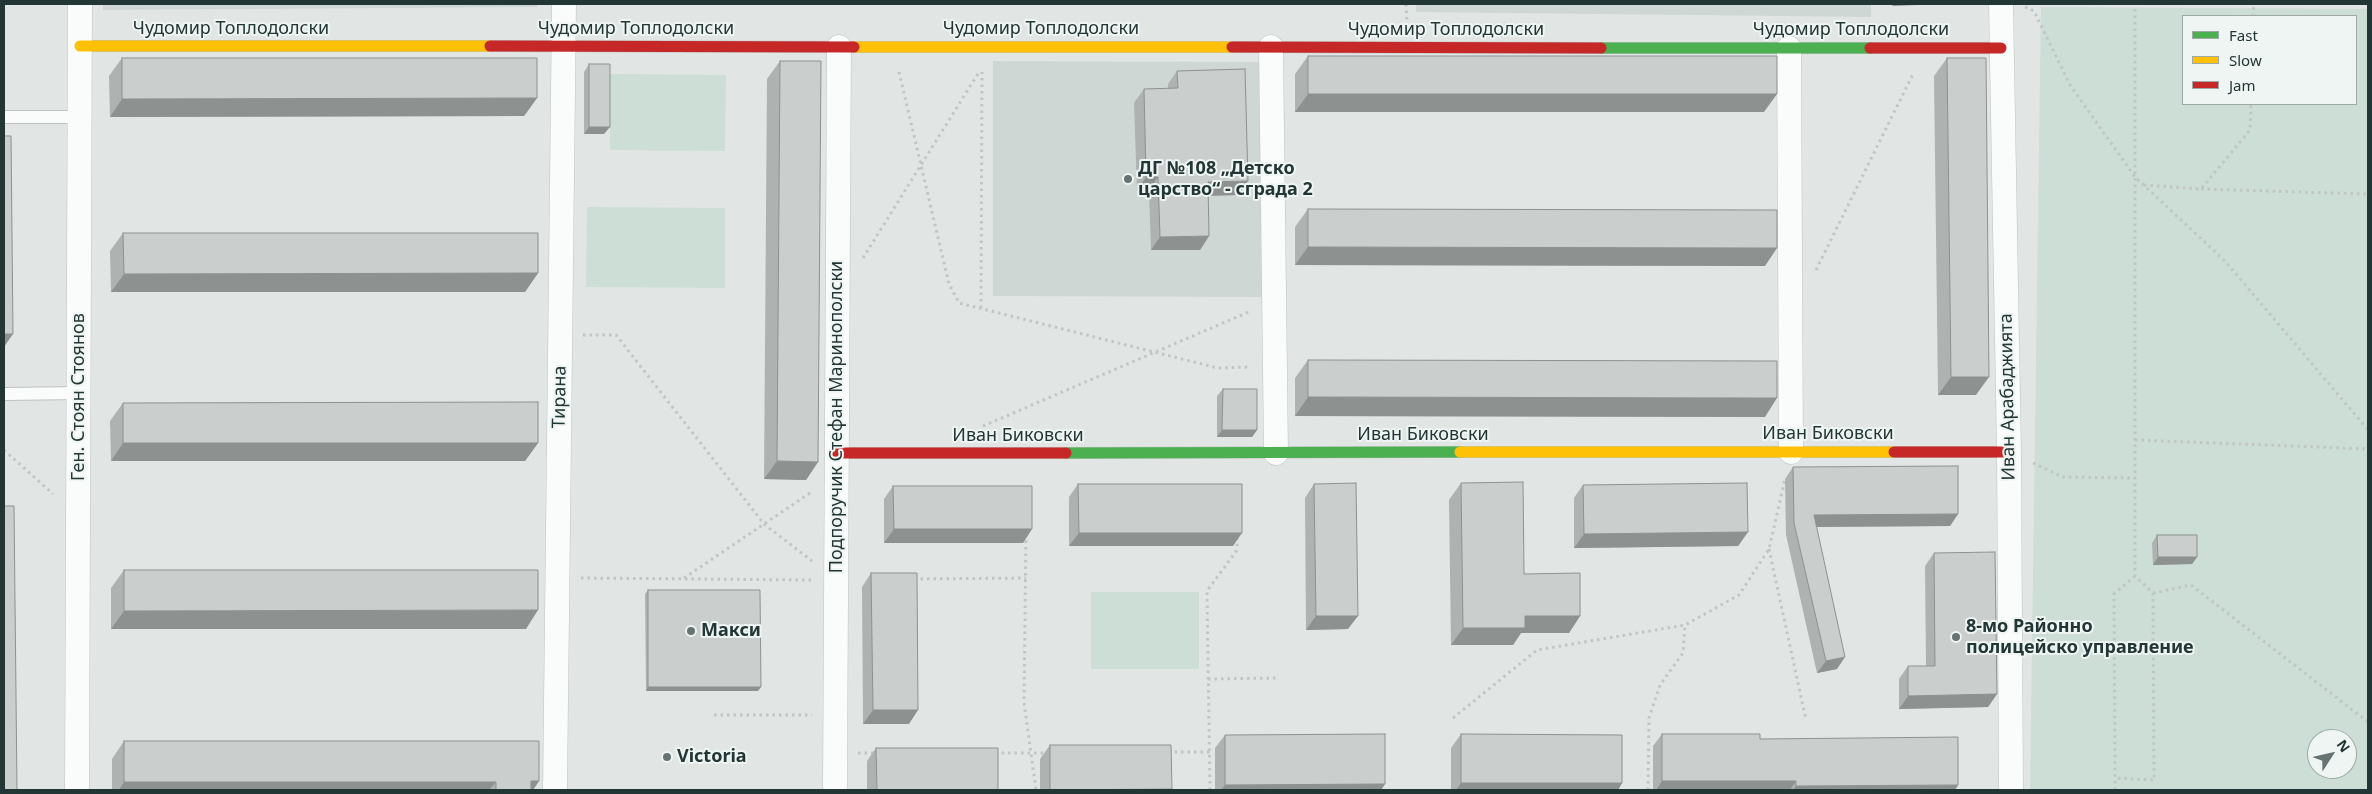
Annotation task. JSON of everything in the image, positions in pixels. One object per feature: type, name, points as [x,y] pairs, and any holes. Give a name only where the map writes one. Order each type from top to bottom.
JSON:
[{"type":"street","name":"Ген. Стоян Стоянов","points":[[77,790],[80,4]]},
{"type":"street","name":"Тирана","points":[[555,790],[564,4]]},
{"type":"street","name":"Иван Арабаджията","points":[[2001,4],[2009,452],[2011,790]]},
{"type":"street","name":"Чудомир Топлодолски","points":[[80,46],[2001,48]]},
{"type":"street","name":"Подпоручик Стефан Маринополски","points":[[835,787],[839,47]]},
{"type":"street","points":[[1271,47],[1276,453]]},
{"type":"street","points":[[1788,48],[1791,452]]},
{"type":"street","name":"Иван Биковски","points":[[837,453],[2009,452]]},
{"type":"lane","points":[[4,117],[80,117]]},
{"type":"lane","points":[[4,394],[80,393]]},
{"type":"path","points":[[2018,4],[2034,11],[2070,85],[2136,177],[2225,261],[2368,430]]},
{"type":"path","points":[[2115,778],[2154,780],[2153,593],[2135,576],[2135,4]]},
{"type":"path","points":[[893,47],[949,284],[959,303],[1218,368],[1275,367]]},
{"type":"path","points":[[1813,276],[1927,47]]},
{"type":"path","points":[[858,265],[982,68],[981,308]]},
{"type":"path","points":[[2200,189],[2250,130],[2250,105]]},
{"type":"path","points":[[2143,185],[2200,189],[2368,194]]},
{"type":"path","points":[[974,430],[1274,301]]},
{"type":"path","points":[[561,335],[616,335],[764,524],[836,580]]},
{"type":"path","points":[[2135,440],[2368,448]]},
{"type":"path","points":[[4,450],[79,517]]},
{"type":"path","points":[[1453,718],[1536,650],[1685,624],[1739,595],[1769,549],[1791,452]]},
{"type":"path","points":[[2009,452],[2063,477],[2135,478]]},
{"type":"path","points":[[682,579],[822,486],[837,453]]},
{"type":"path","points":[[1026,530],[1024,702],[1036,790]]},
{"type":"path","points":[[1210,790],[1207,591],[1237,550],[1237,530]]},
{"type":"path","points":[[1769,549],[1806,720]]},
{"type":"path","points":[[2115,790],[2114,594],[2135,576]]},
{"type":"path","points":[[558,578],[836,580]]},
{"type":"path","points":[[906,580],[1026,578]]},
{"type":"path","points":[[2153,593],[2191,586],[2368,722]]},
{"type":"path","points":[[1648,790],[1649,718],[1660,685],[1683,652],[1685,624]]},
{"type":"path","points":[[1208,679],[1278,678]]},
{"type":"path","points":[[714,716],[836,715]]},
{"type":"path","points":[[1160,752],[1210,752]]},
{"type":"path","points":[[835,754],[884,753]]},
{"type":"path","points":[[992,753],[1051,753]]},
{"type":"shaded area","points":[[103,4],[537,4],[537,7],[103,10]]},
{"type":"shaded area","points":[[1416,4],[1871,4],[1871,17],[1416,12]]},
{"type":"shaded area","name":"ДГ №108 „Детско царство“ - сграда 2","points":[[993,61],[1263,62],[1263,297],[993,296]]},
{"type":"green space","points":[[2041,7],[2368,9],[2367,790],[2030,790]]},
{"type":"green space","points":[[610,74],[726,75],[725,151],[610,150]]},
{"type":"green space","points":[[587,207],[725,208],[725,288],[586,287]]},
{"type":"green space","points":[[1091,592],[1199,592],[1199,669],[1091,669]]},
{"type":"building","points":[[1308,56],[1777,56],[1777,94],[1308,94]]},
{"type":"building","points":[[122,58],[537,58],[537,98],[122,99]]},
{"type":"building","points":[[1947,58],[1986,58],[1989,377],[1951,377]]},
{"type":"building","points":[[780,61],[821,61],[818,462],[777,461]]},
{"type":"building","points":[[589,64],[610,64],[610,127],[589,127]]},
{"type":"building","points":[[1245,69],[1248,181],[1208,182],[1209,236],[1160,237],[1158,177],[1146,177],[1144,89],[1178,88],[1177,71]]},
{"type":"building","points":[[4,136],[11,136],[13,334],[4,334]]},
{"type":"building","points":[[1308,209],[1777,210],[1777,248],[1308,247]]},
{"type":"building","points":[[123,233],[538,233],[538,273],[124,274]]},
{"type":"building","points":[[1308,360],[1777,361],[1777,398],[1308,397]]},
{"type":"building","points":[[1223,389],[1257,389],[1257,430],[1222,430]]},
{"type":"building","points":[[538,402],[538,443],[123,443],[123,403]]},
{"type":"building","points":[[1958,466],[1958,514],[1814,515],[1845,657],[1826,661],[1794,523],[1793,467]]},
{"type":"building","points":[[1523,482],[1524,574],[1580,573],[1580,616],[1525,616],[1525,628],[1463,628],[1461,483]]},
{"type":"building","points":[[1356,483],[1358,616],[1316,616],[1314,484]]},
{"type":"building","points":[[1747,483],[1748,532],[1584,534],[1583,485]]},
{"type":"building","points":[[1078,484],[1242,484],[1242,533],[1079,533]]},
{"type":"building","points":[[893,486],[1032,486],[1032,529],[894,529]]},
{"type":"building","points":[[4,506],[14,506],[17,790],[4,790]]},
{"type":"building","points":[[2157,535],[2197,535],[2197,557],[2158,557]]},
{"type":"building","name":"8-мо Районно полицейско управление","points":[[1995,552],[1997,694],[1908,696],[1908,666],[1935,666],[1934,553]]},
{"type":"building","points":[[124,570],[538,570],[538,610],[124,611]]},
{"type":"building","points":[[871,573],[917,573],[918,710],[873,710]]},
{"type":"building","points":[[648,590],[760,590],[761,687],[648,687]]},
{"type":"building","points":[[1385,734],[1385,784],[1225,785],[1225,735]]},
{"type":"building","points":[[1461,734],[1622,735],[1622,783],[1461,783]]},
{"type":"building","points":[[1662,734],[1760,734],[1760,739],[1958,737],[1958,785],[1796,786],[1796,781],[1662,781]]},
{"type":"building","points":[[124,741],[539,741],[539,781],[531,781],[531,790],[496,790],[496,782],[124,782]]},
{"type":"building","points":[[1050,745],[1171,745],[1172,789],[1050,790]]},
{"type":"building","points":[[876,748],[998,748],[998,790],[877,790]]},
{"type":"traffic: fast","points":[[1601,48],[1870,48]]},
{"type":"traffic: fast","points":[[1066,453],[1460,452]]},
{"type":"traffic: slow","points":[[80,46],[490,46]]},
{"type":"traffic: slow","points":[[854,47],[1232,47]]},
{"type":"traffic: slow","points":[[1460,452],[1894,452]]},
{"type":"traffic: jam","points":[[490,46],[854,47]]},
{"type":"traffic: jam","points":[[1232,47],[1601,48]]},
{"type":"traffic: jam","points":[[1870,48],[2001,48]]},
{"type":"traffic: jam","points":[[1894,452],[2009,452]]},
{"type":"traffic: jam","points":[[837,453],[1066,453]]},
{"type":"place","name":"ДГ №108 „Детско царство“ - сграда 2","points":[[1128,179]]},
{"type":"place","name":"Макси","points":[[691,631]]},
{"type":"place","name":"8-мо Районно полицейско управление","points":[[1956,637]]},
{"type":"place","name":"Victoria","points":[[667,757]]}]
